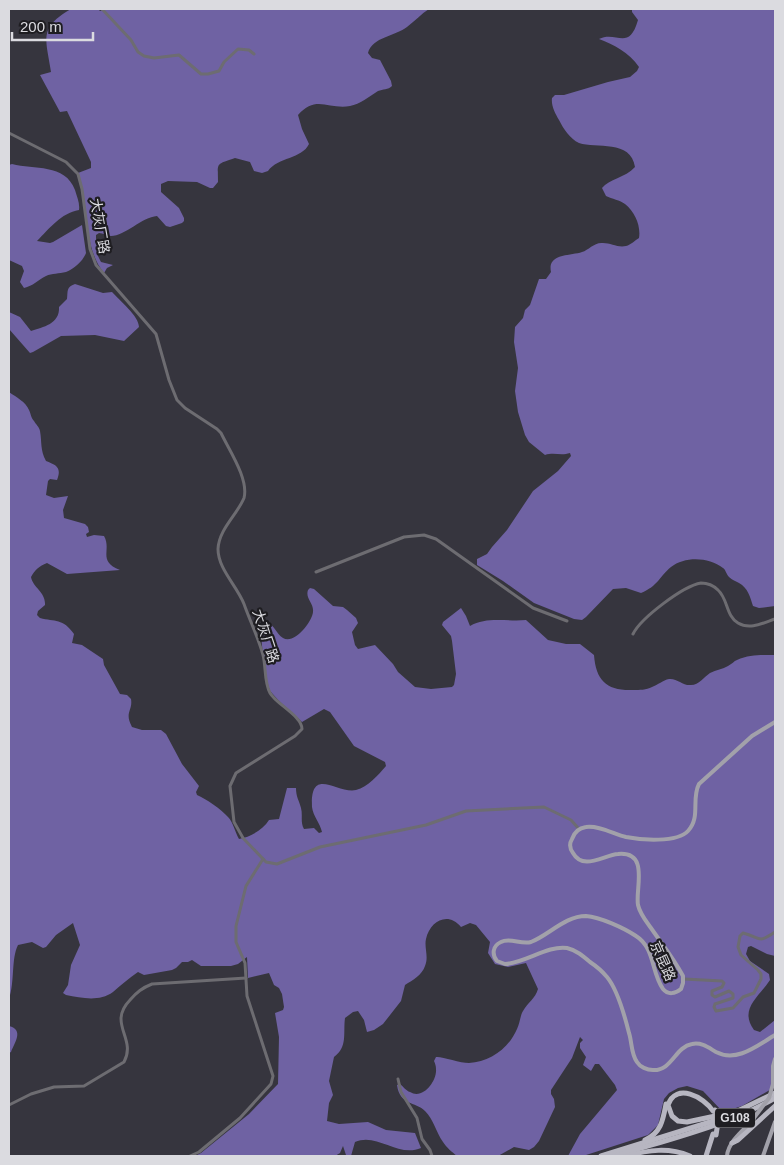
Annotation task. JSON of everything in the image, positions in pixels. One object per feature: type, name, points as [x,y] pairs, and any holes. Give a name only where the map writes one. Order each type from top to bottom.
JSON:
[{"type":"highway","points":[[629,1148],[649,1138],[658,1130],[663,1120],[666,1102],[674,1094],[684,1091],[695,1093],[706,1099],[714,1111],[718,1122],[707,1156]]},
{"type":"highway","name":"G108","points":[[601,1156],[723,1118],[775,1093]]},
{"type":"highway","points":[[714,1111],[704,1101],[690,1094],[675,1096],[668,1105],[672,1116],[681,1122],[706,1119],[740,1111]]},
{"type":"highway","name":"G108","points":[[615,1156],[724,1122],[755,1110],[775,1098]]},
{"type":"highway","points":[[732,1143],[738,1140],[775,1106]]},
{"type":"highway","points":[[626,1156],[661,1149],[676,1151],[690,1156]]},
{"type":"main road","points":[[579,829],[588,827],[635,838],[670,839],[682,836],[688,831],[694,820],[695,794],[699,784],[752,736],[775,722]]},
{"type":"main road","name":"京昆路","points":[[579,829],[573,835],[570,843],[573,854],[579,860],[592,861],[612,855],[624,854],[636,863],[639,871],[638,897],[640,910],[684,979],[682,986],[678,991],[666,992],[661,986],[649,950],[644,942],[628,932],[591,917],[572,919],[530,942],[522,944],[501,942],[494,950],[495,959],[505,964],[562,948],[573,950],[583,955],[611,983],[628,1028],[635,1060],[640,1066],[647,1069],[654,1070],[665,1067],[681,1049],[689,1044],[699,1043],[723,1055],[734,1055],[746,1051],[775,1035]]},
{"type":"main road","points":[[727,1156],[732,1143],[769,1098],[773,1084],[775,1059]]},
{"type":"main road","points":[[762,1156],[775,1122]]},
{"type":"street","points":[[102,9],[131,40],[138,52],[144,56],[154,58],[179,55],[201,74],[219,71],[224,62],[238,49],[249,50],[254,54]]},
{"type":"street","name":"大灰厂路","points":[[9,134],[66,162],[78,174],[82,189],[90,249],[96,265],[156,334],[169,380],[177,400],[221,433],[242,479],[246,492],[222,532],[218,548],[219,556],[221,563],[243,601],[260,646],[270,694],[302,725],[300,733],[236,773],[230,786],[234,822],[243,838],[263,859]]},
{"type":"street","points":[[316,572],[404,537],[424,535],[436,539],[533,608],[567,621]]},
{"type":"street","points":[[633,634],[648,615],[687,588],[702,583],[711,585],[718,590],[724,597],[733,618],[738,623],[755,626],[775,619]]},
{"type":"street","points":[[190,1156],[199,1152],[240,1118],[271,1084],[273,1076],[248,996],[245,963],[236,942],[236,926],[246,886],[263,859],[266,862],[277,864],[320,847],[426,825],[466,811],[544,807],[571,820],[579,829]]},
{"type":"street","points":[[684,979],[722,981],[724,983],[722,986],[712,991],[712,995],[715,997],[729,991],[733,994],[733,998],[715,1004],[714,1007],[716,1011],[733,1008],[743,997],[754,993],[761,980],[761,974],[758,970],[741,955],[738,947],[740,936],[743,933],[760,940],[766,939],[775,932]]},
{"type":"street","points":[[9,1106],[31,1094],[54,1087],[84,1086],[124,1062],[129,1049],[120,1019],[122,1011],[142,988],[152,984],[246,978]]},
{"type":"street","points":[[398,1079],[400,1092],[417,1118],[420,1134],[432,1156]]},
{"type":"shaded area","points":[[71,9],[98,9],[100,11],[105,9],[429,9],[407,27],[379,40],[370,48],[368,53],[372,58],[380,60],[392,86],[378,91],[354,105],[342,107],[317,104],[305,109],[298,115],[309,144],[301,153],[272,166],[268,171],[262,173],[254,171],[250,162],[235,158],[219,165],[218,182],[213,188],[197,182],[168,181],[161,184],[161,192],[179,208],[184,221],[170,227],[166,226],[157,216],[151,217],[116,235],[110,236],[99,233],[96,235],[98,256],[101,262],[113,265],[107,268],[104,273],[92,250],[82,185],[78,173],[91,168],[91,162],[67,111],[60,112],[40,75],[51,72],[46,43],[49,29],[53,22]]},
{"type":"shaded area","points":[[632,9],[775,9],[775,606],[759,608],[753,606],[745,587],[731,579],[723,568],[717,564],[697,559],[677,563],[655,584],[641,593],[626,588],[613,589],[586,617],[582,620],[574,619],[534,603],[477,565],[477,559],[487,554],[507,530],[533,491],[558,471],[571,456],[570,453],[545,455],[529,442],[525,435],[518,412],[515,391],[518,368],[514,342],[515,327],[523,318],[525,310],[530,305],[539,279],[546,279],[551,272],[551,266],[556,258],[582,252],[600,243],[626,246],[639,238],[638,224],[632,211],[623,203],[606,196],[602,188],[609,182],[627,174],[635,167],[632,158],[627,152],[620,149],[586,145],[576,141],[563,126],[552,101],[555,95],[564,95],[630,77],[637,71],[639,67],[626,53],[599,39],[605,37],[626,38],[630,35],[638,20]]},
{"type":"shaded area","points":[[9,165],[56,171],[70,181],[75,190],[79,210],[61,218],[37,241],[53,242],[82,225],[86,253],[80,262],[69,271],[48,275],[24,288],[20,282],[24,271],[22,266],[9,260]]},
{"type":"shaded area","points":[[75,284],[103,293],[112,292],[136,318],[139,327],[124,341],[95,335],[61,336],[30,353],[9,329],[9,312],[20,317],[31,331],[50,324],[57,317],[59,307],[67,299],[69,288]]},
{"type":"shaded area","points":[[9,392],[28,407],[32,419],[40,429],[44,457],[46,461],[55,465],[58,469],[57,480],[50,479],[48,481],[46,495],[54,498],[68,496],[63,510],[64,518],[85,524],[89,532],[86,534],[87,537],[94,535],[104,536],[107,559],[113,567],[120,570],[67,574],[47,563],[42,565],[31,577],[45,601],[45,605],[38,611],[37,615],[40,618],[66,625],[74,634],[72,643],[82,645],[103,659],[104,665],[120,694],[127,695],[131,699],[129,718],[132,727],[142,730],[161,730],[166,734],[182,764],[199,786],[196,792],[197,795],[228,817],[239,839],[256,832],[269,820],[279,819],[287,788],[296,788],[304,829],[314,828],[319,833],[322,832],[312,807],[315,787],[320,784],[326,784],[356,790],[369,783],[386,766],[385,762],[354,746],[330,712],[324,709],[302,722],[278,700],[269,688],[262,647],[262,624],[269,623],[283,638],[292,638],[297,635],[312,616],[313,609],[307,593],[310,588],[314,589],[333,606],[343,607],[356,618],[358,623],[352,632],[358,649],[375,645],[398,672],[415,687],[431,689],[452,687],[454,685],[456,674],[451,636],[442,625],[443,622],[461,608],[470,626],[490,620],[526,620],[548,640],[566,644],[580,644],[594,655],[600,678],[616,689],[647,689],[669,679],[694,685],[710,673],[726,667],[736,660],[756,655],[775,655],[775,956],[751,946],[748,947],[746,954],[750,961],[769,974],[770,980],[752,1004],[748,1016],[754,1030],[760,1032],[775,1020],[775,1087],[742,1106],[723,1112],[703,1091],[687,1086],[678,1088],[669,1093],[664,1099],[658,1125],[648,1135],[583,1156],[568,1156],[580,1134],[617,1090],[599,1064],[595,1064],[591,1071],[583,1065],[586,1057],[580,1048],[580,1043],[583,1040],[580,1037],[572,1058],[551,1090],[555,1107],[539,1141],[534,1147],[529,1150],[514,1147],[498,1156],[457,1156],[444,1144],[425,1111],[401,1097],[397,1085],[400,1084],[407,1091],[415,1094],[424,1091],[432,1084],[436,1074],[434,1061],[436,1057],[469,1063],[484,1060],[498,1053],[514,1036],[523,1011],[538,989],[526,963],[508,967],[495,964],[488,953],[490,942],[476,925],[470,923],[461,927],[456,922],[445,919],[440,920],[431,927],[426,939],[427,959],[424,969],[417,977],[405,985],[401,1001],[383,1024],[367,1032],[364,1020],[358,1011],[345,1018],[343,1044],[334,1057],[329,1081],[333,1095],[329,1103],[327,1121],[339,1124],[368,1122],[386,1130],[415,1133],[421,1148],[404,1150],[371,1140],[363,1140],[355,1142],[351,1156],[346,1155],[343,1146],[340,1153],[335,1156],[195,1156],[249,1114],[278,1084],[279,1037],[275,1013],[283,1010],[284,1007],[282,994],[279,988],[274,985],[269,973],[248,978],[247,957],[238,964],[231,966],[201,966],[192,960],[182,962],[172,970],[144,975],[138,972],[113,992],[102,997],[90,998],[66,995],[63,993],[68,985],[71,965],[80,945],[73,923],[56,935],[46,947],[43,948],[32,942],[18,945],[14,957],[9,999]]},
{"type":"shaded area","points":[[9,1026],[16,1030],[17,1037],[9,1053]]}]
